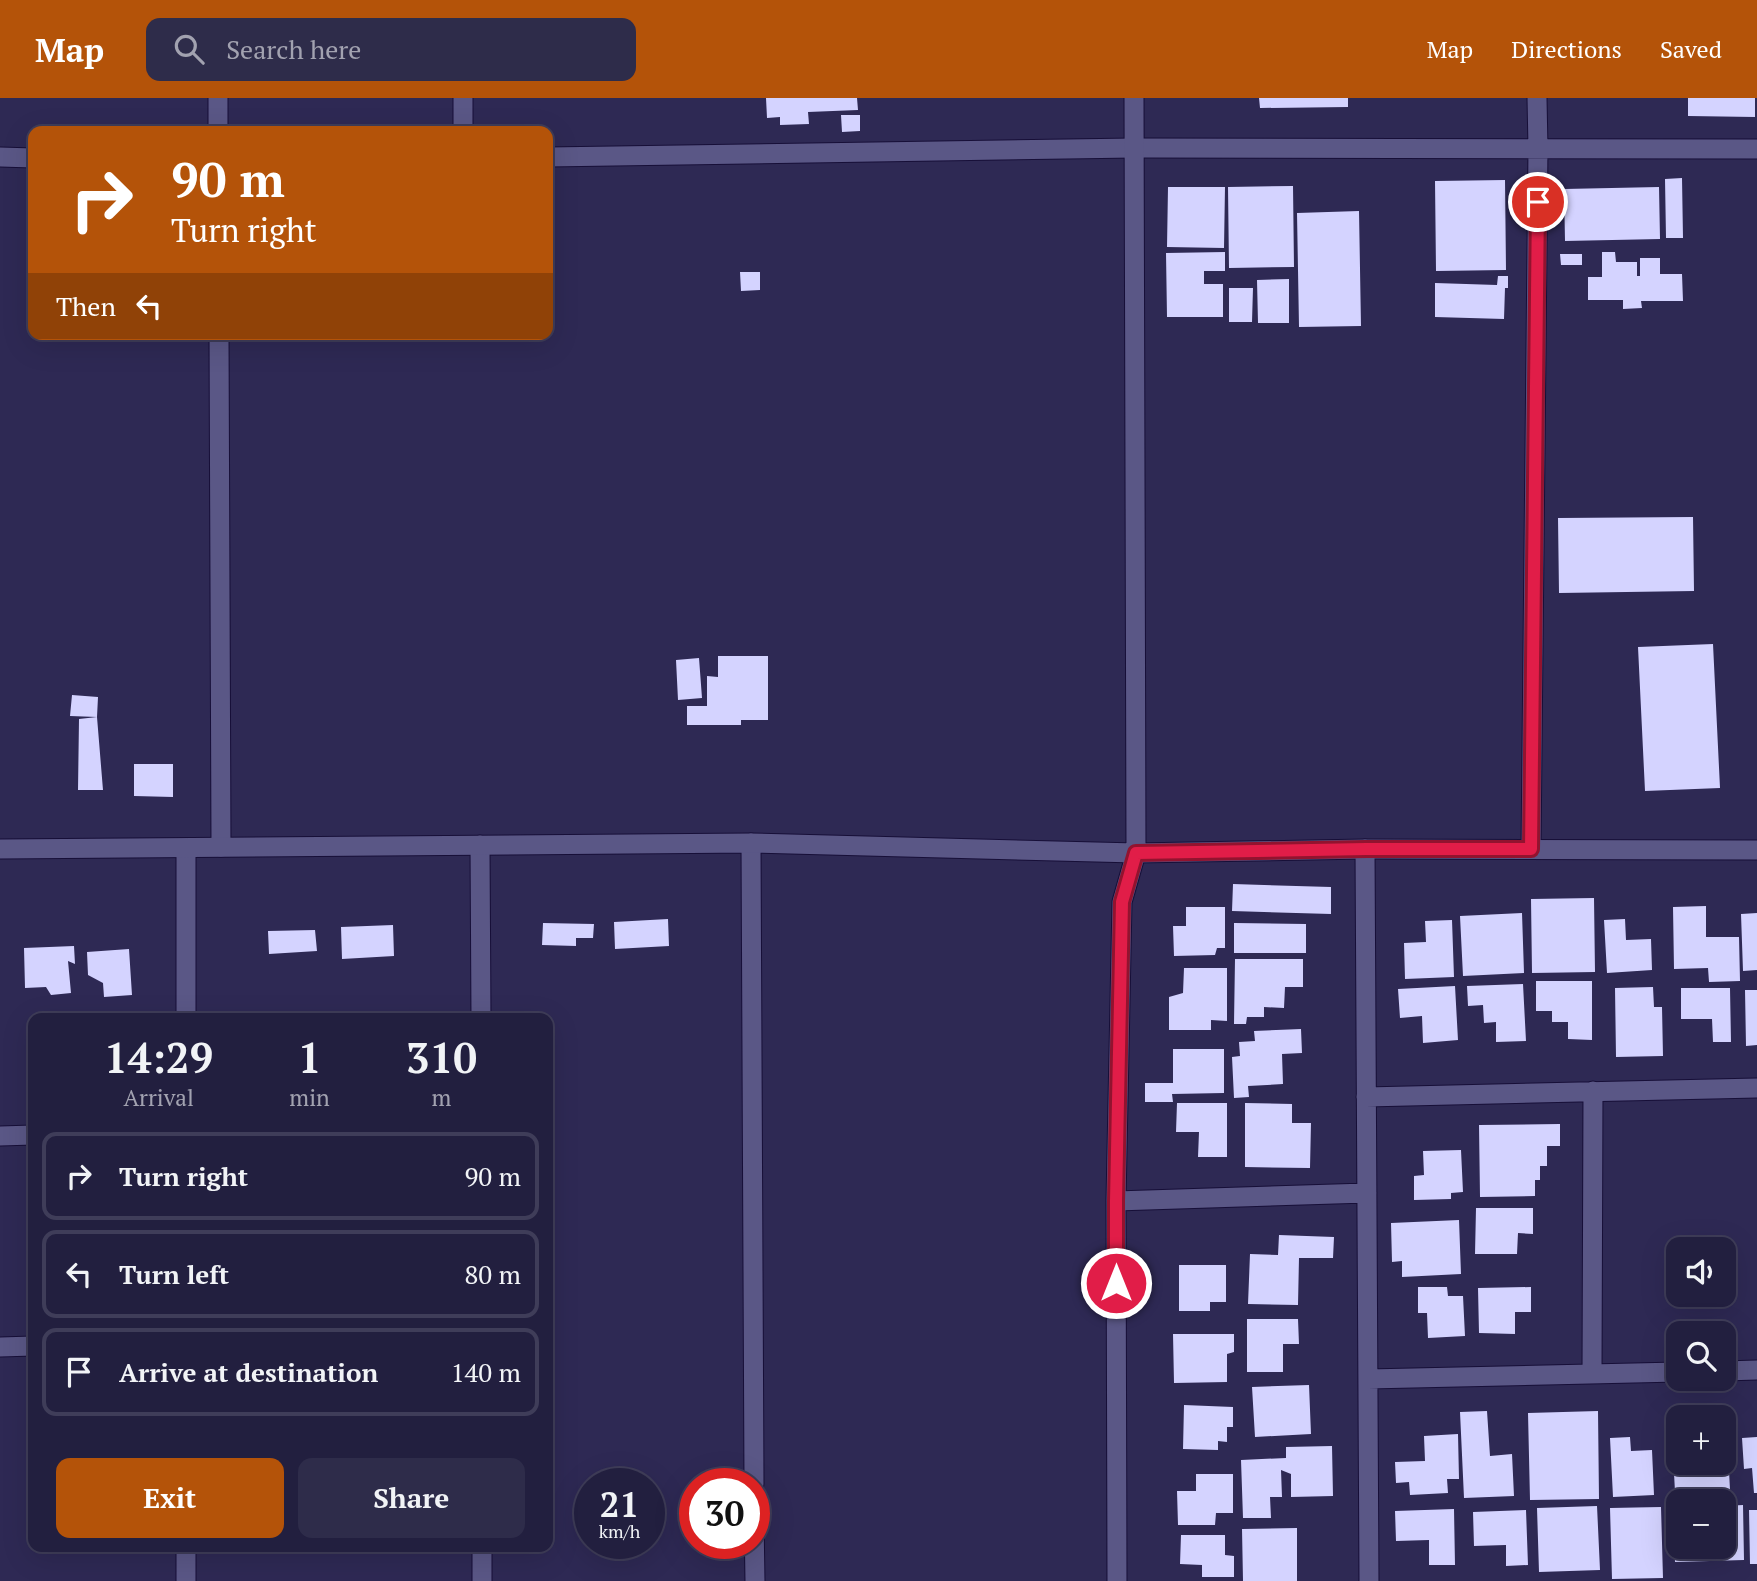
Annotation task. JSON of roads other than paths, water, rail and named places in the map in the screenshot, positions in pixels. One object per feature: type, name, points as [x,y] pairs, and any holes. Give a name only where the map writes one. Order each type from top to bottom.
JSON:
[{"type":"street","points":[[218,98],[218,126]]},
{"type":"street","points":[[463,98],[463,126]]},
{"type":"street","points":[[1117,1581],[1116,1201],[1122,902],[1136,853],[1134,98]]},
{"type":"street","points":[[1531,849],[1537,98]]},
{"type":"street","points":[[553,157],[1134,148],[1757,149]]},
{"type":"street","points":[[0,157],[28,158]]},
{"type":"street","points":[[219,340],[221,848]]},
{"type":"street","points":[[751,843],[754,1468]]},
{"type":"street","points":[[0,849],[751,843],[1136,853],[1366,849],[1757,850]]},
{"type":"street","points":[[480,845],[481,1013]]},
{"type":"street","points":[[186,848],[186,1013]]},
{"type":"street","points":[[1366,849],[1369,1581]]},
{"type":"street","points":[[1366,1097],[1757,1088]]},
{"type":"street","points":[[1592,1374],[1593,1091]]},
{"type":"street","points":[[0,1136],[28,1135]]},
{"type":"street","points":[[1116,1201],[1367,1193]]},
{"type":"street","points":[[0,1347],[28,1346]]},
{"type":"street","points":[[1736,1371],[1757,1370]]},
{"type":"street","points":[[1368,1379],[1666,1372]]},
{"type":"street","points":[[186,1552],[186,1581]]},
{"type":"street","points":[[482,1552],[482,1581]]},
{"type":"street","points":[[755,1559],[755,1581]]}]
